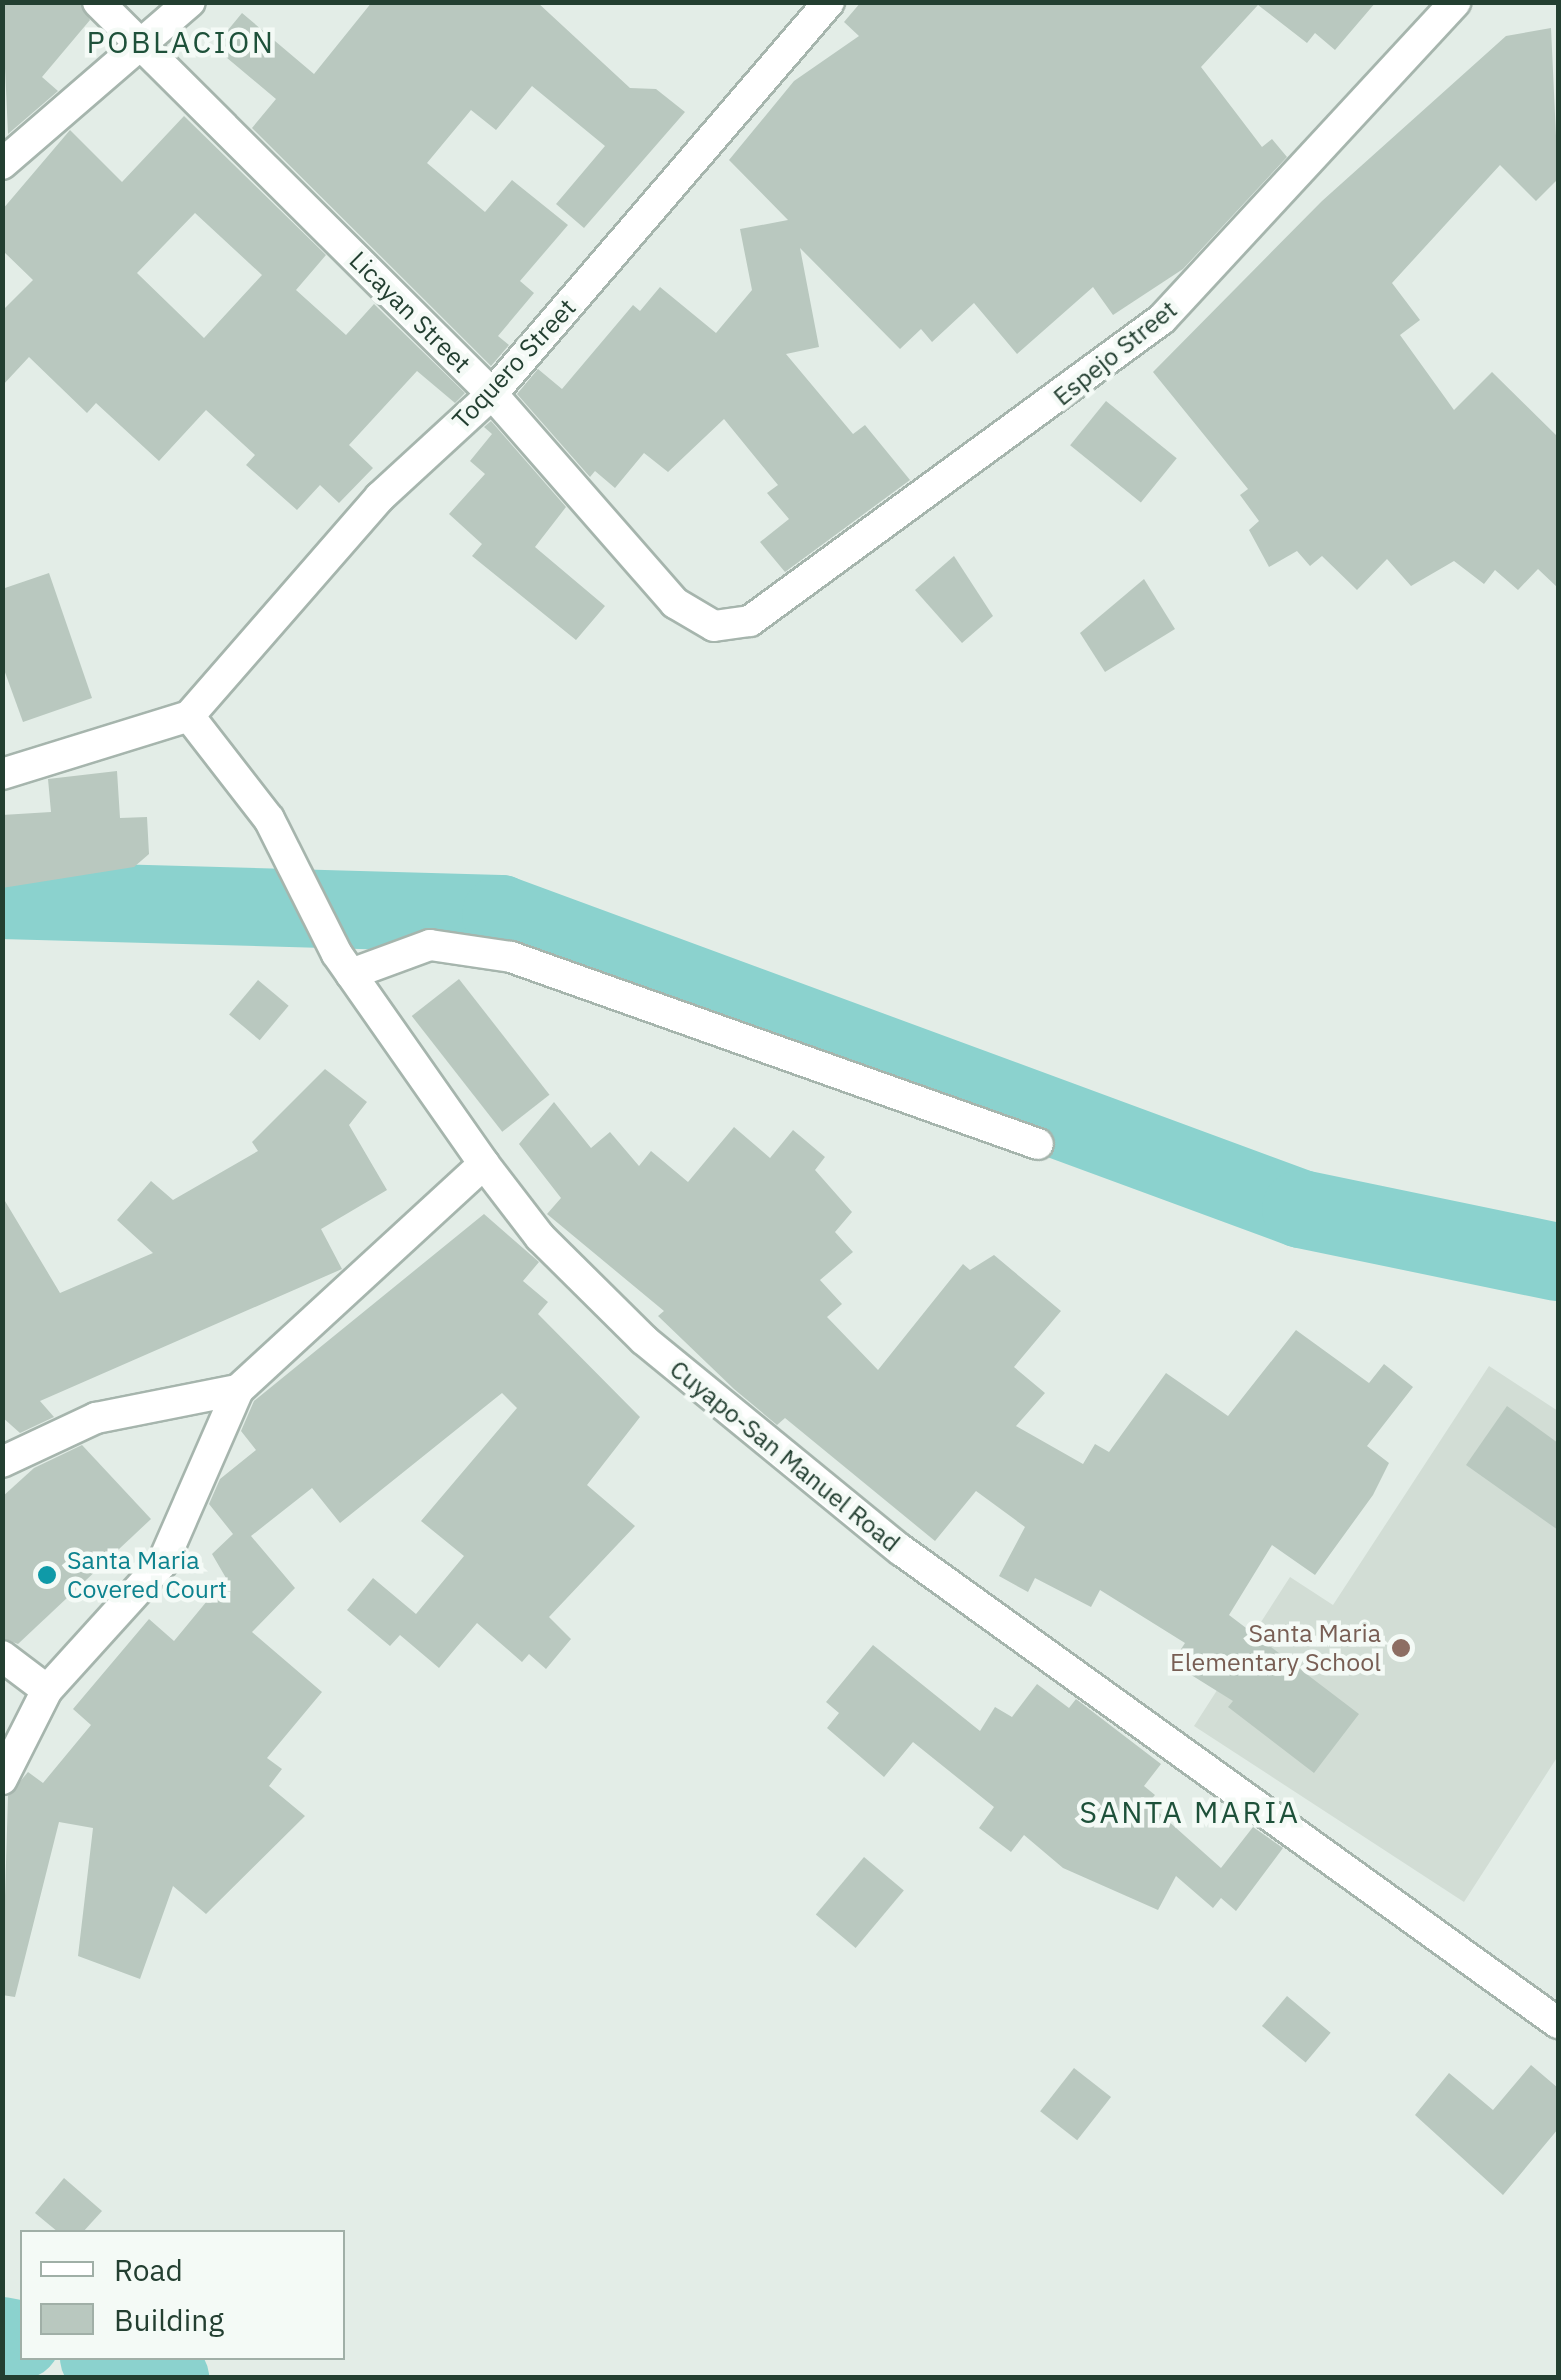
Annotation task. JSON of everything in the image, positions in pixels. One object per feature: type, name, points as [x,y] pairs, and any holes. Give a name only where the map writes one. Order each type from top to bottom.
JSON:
[{"type":"street","name":"Licayan Street","points":[[98,2],[492,394],[676,603],[714,626]]},
{"type":"street","points":[[2,164],[190,2]]},
{"type":"street","name":"Toquero Street","points":[[189,716],[380,497],[492,394],[830,2]]},
{"type":"street","name":"Espejo Street","points":[[714,626],[750,621],[1162,319],[1456,2]]},
{"type":"street","points":[[2,774],[189,716]]},
{"type":"street","name":"Cuyapo-San Manuel Road","points":[[189,716],[269,819],[344,964],[484,1164],[588,1286],[760,1439],[1558,2024]]},
{"type":"street","points":[[344,964],[430,944],[510,957],[1038,1144]]},
{"type":"street","points":[[2,1779],[47,1690],[163,1562],[238,1390],[484,1164]]},
{"type":"street","points":[[2,1462],[96,1418],[238,1390]]},
{"type":"street","points":[[2,1656],[47,1690]]},
{"type":"shaded area","name":"Santa Maria Elementary School","points":[[1489,1366],[1558,1411],[1558,1756],[1464,1902],[1194,1726],[1290,1577],[1333,1605]]},
{"type":"building","points":[[2,2],[80,2],[90,20],[42,77],[58,91],[8,134]]},
{"type":"building","points":[[372,2],[537,2],[630,88],[656,89],[685,112],[584,228],[556,204],[605,146],[532,86],[496,130],[471,110],[427,163],[485,212],[512,180],[568,225],[520,281],[534,293],[498,336],[509,345],[491,366],[252,128],[276,99],[214,47],[242,13],[314,74]]},
{"type":"building","points":[[861,2],[1376,2],[1335,50],[1315,33],[1307,43],[1258,5],[1201,67],[1262,147],[1272,139],[1287,157],[1183,269],[1113,315],[1093,287],[1017,354],[974,303],[932,342],[921,329],[900,349],[800,248],[819,347],[786,354],[853,434],[865,425],[910,480],[785,572],[760,542],[789,519],[767,493],[778,485],[724,419],[668,472],[644,453],[615,488],[595,471],[590,477],[517,394],[538,369],[562,389],[633,305],[640,311],[660,287],[716,333],[752,290],[740,229],[788,220],[729,160],[794,81],[859,36],[844,22]]},
{"type":"building","points":[[1551,28],[1558,179],[1536,201],[1500,165],[1392,283],[1420,320],[1400,335],[1454,410],[1492,372],[1558,437],[1558,588],[1538,569],[1518,590],[1495,570],[1484,584],[1454,561],[1411,586],[1387,559],[1357,590],[1322,556],[1310,566],[1297,551],[1269,567],[1249,530],[1259,521],[1240,495],[1248,489],[1153,372],[1322,201],[1506,36]]},
{"type":"building","points":[[184,116],[326,255],[296,290],[346,335],[374,304],[465,393],[455,403],[417,371],[349,445],[373,468],[339,503],[320,485],[297,510],[246,465],[255,455],[206,410],[159,461],[96,403],[87,413],[29,357],[2,386],[2,311],[33,280],[2,250],[2,210],[70,130],[122,182]],"holes":[[[195,213],[262,275],[204,338],[137,273]]]},
{"type":"building","points":[[1106,401],[1177,458],[1141,503],[1070,445]]},
{"type":"building","points":[[491,421],[566,507],[535,547],[605,606],[576,640],[472,556],[482,544],[449,514],[485,474],[470,461],[492,434],[484,427]]},
{"type":"building","points":[[954,556],[993,616],[962,643],[915,590]]},
{"type":"building","points":[[49,573],[92,698],[23,722],[2,664],[2,589]]},
{"type":"building","points":[[1144,579],[1175,629],[1105,672],[1080,633]]},
{"type":"building","points":[[117,771],[120,818],[147,817],[149,854],[134,867],[2,888],[2,815],[51,812],[48,779]]},
{"type":"building","points":[[459,979],[550,1095],[502,1132],[412,1016]]},
{"type":"building","points":[[258,980],[289,1006],[260,1040],[229,1014]]},
{"type":"building","points":[[325,1069],[367,1102],[349,1125],[387,1190],[321,1229],[342,1269],[40,1401],[54,1417],[20,1433],[2,1417],[2,1196],[60,1293],[153,1253],[117,1220],[151,1181],[173,1200],[258,1151],[252,1142]]},
{"type":"building","points":[[554,1102],[591,1148],[610,1132],[639,1166],[651,1151],[688,1182],[734,1127],[770,1158],[793,1130],[825,1157],[815,1170],[852,1212],[835,1232],[853,1252],[820,1280],[842,1304],[827,1317],[878,1370],[963,1264],[970,1270],[994,1255],[1061,1311],[1014,1367],[1045,1393],[1016,1426],[1083,1464],[1095,1444],[1109,1452],[1166,1373],[1228,1416],[1296,1330],[1369,1383],[1384,1364],[1413,1387],[1367,1446],[1389,1463],[1373,1495],[1315,1575],[1272,1545],[1229,1615],[1359,1714],[1314,1773],[1228,1707],[1233,1701],[1172,1663],[1185,1643],[1100,1590],[1091,1607],[1035,1578],[1028,1592],[999,1576],[1025,1527],[976,1491],[935,1541],[785,1418],[777,1425],[734,1389],[658,1316],[664,1311],[547,1214],[561,1198],[519,1144]]},
{"type":"building","points":[[484,1214],[539,1262],[523,1281],[548,1302],[538,1314],[640,1417],[587,1485],[635,1526],[549,1617],[571,1639],[546,1669],[529,1654],[522,1662],[477,1623],[439,1668],[400,1635],[390,1646],[347,1610],[373,1578],[416,1614],[464,1556],[421,1521],[517,1408],[502,1393],[340,1523],[312,1488],[251,1536],[295,1588],[252,1632],[322,1692],[267,1758],[282,1769],[269,1786],[305,1816],[206,1914],[173,1886],[140,1979],[78,1956],[93,1828],[59,1822],[15,1997],[2,1995],[8,1796],[28,1772],[43,1783],[91,1725],[73,1709],[149,1619],[174,1641],[226,1578],[212,1554],[233,1534],[209,1504],[220,1479],[256,1450],[241,1431],[254,1401]]},
{"type":"building","points":[[1507,1406],[1558,1443],[1558,1530],[1466,1465]]},
{"type":"building","name":"Santa Maria Covered Court","points":[[82,1445],[151,1519],[18,1644],[2,1638],[2,1497],[34,1468]]},
{"type":"building","points":[[873,1645],[980,1731],[995,1707],[1012,1717],[1037,1684],[1069,1708],[1076,1699],[1161,1764],[1144,1786],[1155,1795],[1148,1803],[1221,1868],[1253,1827],[1283,1848],[1236,1911],[1221,1898],[1213,1908],[1176,1876],[1158,1910],[1063,1868],[1024,1835],[1011,1852],[979,1828],[994,1807],[913,1742],[884,1777],[827,1728],[839,1713],[826,1702]]},
{"type":"building","points":[[864,1857],[904,1890],[856,1948],[816,1914]]},
{"type":"building","points":[[1287,1996],[1331,2033],[1306,2063],[1262,2026]]},
{"type":"building","points":[[1531,2065],[1558,2088],[1558,2129],[1503,2195],[1415,2115],[1449,2073],[1493,2110]]},
{"type":"building","points":[[1074,2068],[1111,2097],[1077,2140],[1040,2111]]},
{"type":"building","points":[[64,2178],[102,2211],[85,2230],[56,2230],[35,2213]]},
{"type":"waterway","points":[[2,900],[501,914],[1301,1209],[1558,1262]]},
{"type":"waterway","points":[[2,2336],[20,2340]]},
{"type":"waterway","points":[[106,2360],[170,2378]]},
{"type":"place","name":"Santa Maria Covered Court","points":[[47,1575]]},
{"type":"place","name":"Santa Maria Elementary School","points":[[1401,1648]]},
{"type":"district","name":"POBLACION","points":[[181,42]]},
{"type":"district","name":"SANTA MARIA","points":[[1190,1812]]}]
